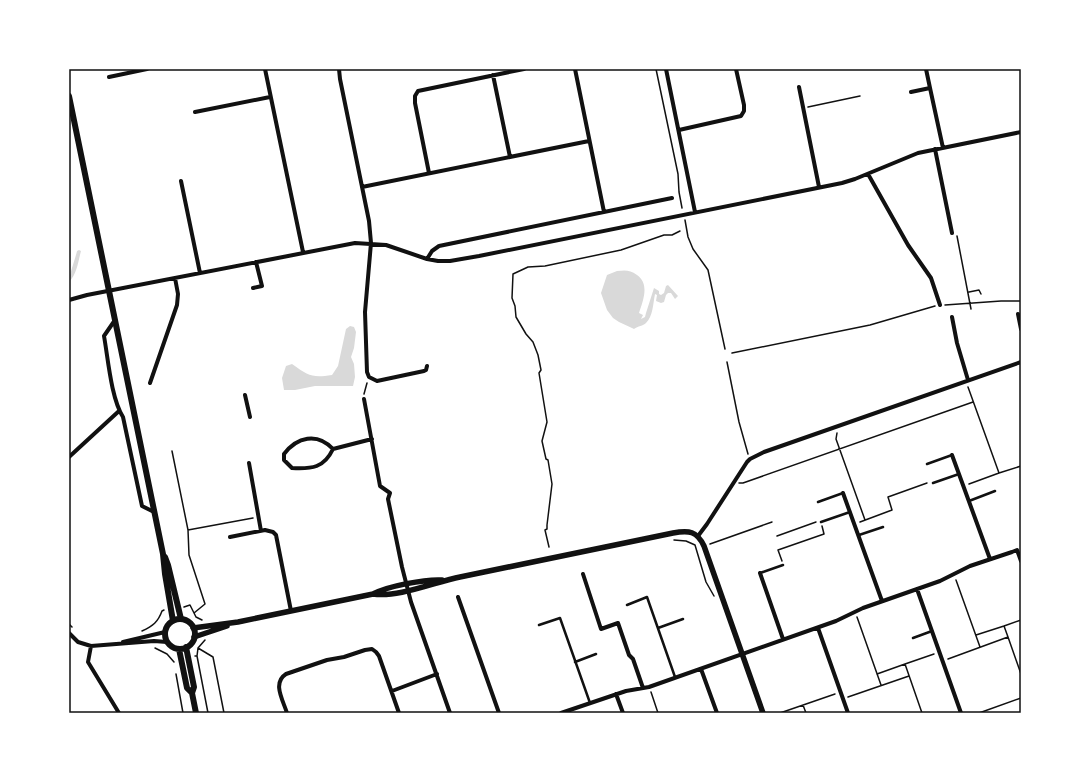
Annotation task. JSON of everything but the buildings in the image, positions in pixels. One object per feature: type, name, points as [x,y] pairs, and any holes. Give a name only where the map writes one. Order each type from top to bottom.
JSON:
[{"type":"main road","points":[[69,96],[163,554],[173,621]]},
{"type":"main road","points":[[163,554],[168,565],[181,619]]},
{"type":"main road","points":[[181,619],[188,622],[193,628],[194,637],[193,642],[186,647],[179,649],[174,648],[167,642],[165,632],[167,626],[173,621],[181,619]]},
{"type":"main road","points":[[186,647],[194,687],[192,693],[196,713]]},
{"type":"main road","points":[[179,649],[187,688],[192,693]]},
{"type":"street","points":[[109,76],[147,69]]},
{"type":"street","points":[[265,69],[303,252]]},
{"type":"street","points":[[339,69],[369,220],[371,243],[365,319],[366,372],[369,377],[377,380],[424,371],[426,370],[427,366]]},
{"type":"street","points":[[429,173],[414,96],[418,91],[524,69]]},
{"type":"street","points":[[575,69],[604,212]]},
{"type":"street","points":[[666,69],[695,212]]},
{"type":"street","points":[[679,130],[741,116],[744,111],[744,105],[736,69]]},
{"type":"street","points":[[926,69],[943,148]]},
{"type":"street","points":[[493,75],[510,157]]},
{"type":"street","points":[[799,87],[819,187]]},
{"type":"street","points":[[911,92],[930,88]]},
{"type":"street","points":[[195,112],[270,97]]},
{"type":"street","points":[[69,300],[303,252],[355,243],[386,245],[427,259],[450,261],[848,181],[911,156],[935,149],[1021,132]]},
{"type":"street","points":[[362,187],[590,141]]},
{"type":"street","points":[[935,149],[952,233]]},
{"type":"street","points":[[868,174],[908,244],[931,278],[940,305]]},
{"type":"street","points":[[181,181],[200,273]]},
{"type":"street","points":[[427,259],[432,251],[439,246],[672,198]]},
{"type":"street","points":[[253,288],[262,286],[256,262]]},
{"type":"street","points":[[150,383],[176,305],[178,294],[175,278]]},
{"type":"street","points":[[1018,314],[1021,329]]},
{"type":"street","points":[[952,317],[967,381]]},
{"type":"street","points":[[115,320],[104,336],[110,372],[119,411],[123,417],[142,506],[154,512]]},
{"type":"street","points":[[698,536],[750,459],[764,452],[1021,362]]},
{"type":"street","points":[[245,395],[250,417]]},
{"type":"street","points":[[364,399],[380,486],[390,493],[388,499],[407,587],[450,713]]},
{"type":"street","points":[[69,457],[119,411]]},
{"type":"street","points":[[333,449],[328,444],[318,439],[304,439],[290,446],[284,454],[284,460],[292,468],[311,469],[323,463],[329,457],[333,449],[372,439]]},
{"type":"street","points":[[952,455],[990,559]]},
{"type":"street","points":[[249,463],[262,530]]},
{"type":"street","points":[[843,493],[882,601]]},
{"type":"street","points":[[230,537],[262,530],[269,530],[276,535],[291,611]]},
{"type":"street","points":[[193,628],[238,622],[373,594],[382,590],[407,587],[432,580],[442,580],[673,533],[689,532],[698,536],[704,546],[763,713]]},
{"type":"street","points":[[561,713],[616,694],[649,687],[818,628],[855,611],[940,581],[970,566],[1017,550],[1021,561]]},
{"type":"street","points":[[760,573],[783,640]]},
{"type":"street","points":[[583,574],[601,629],[618,623],[629,655],[633,659],[643,688]]},
{"type":"street","points":[[917,589],[961,713]]},
{"type":"street","points":[[458,597],[499,713]]},
{"type":"street","points":[[194,637],[238,622]]},
{"type":"street","points":[[818,628],[848,713]]},
{"type":"street","points":[[117,644],[134,638],[165,632]]},
{"type":"street","points":[[69,633],[78,642],[91,646],[154,641],[167,642]]},
{"type":"street","points":[[91,646],[88,662],[119,713]]},
{"type":"street","points":[[287,713],[279,688],[279,680],[282,676],[327,660],[372,649],[379,656],[399,713]]},
{"type":"street","points":[[701,669],[717,713]]},
{"type":"street","points":[[392,691],[437,674]]},
{"type":"street","points":[[616,694],[622,713]]},
{"type":"lane","points":[[927,464],[952,455]]},
{"type":"lane","points":[[933,483],[959,474]]},
{"type":"lane","points":[[969,501],[995,491]]},
{"type":"lane","points":[[818,502],[843,493]]},
{"type":"lane","points":[[821,522],[850,512]]},
{"type":"lane","points":[[859,535],[883,527]]},
{"type":"lane","points":[[760,573],[783,565]]},
{"type":"lane","points":[[627,605],[647,597],[675,678]]},
{"type":"lane","points":[[539,625],[560,618],[590,704]]},
{"type":"lane","points":[[658,628],[683,619]]},
{"type":"lane","points":[[912,638],[932,631]]},
{"type":"lane","points":[[575,662],[596,654]]},
{"type":"path","points":[[656,69],[678,174],[679,192],[688,237],[693,249],[708,270],[725,349]]},
{"type":"path","points":[[803,108],[860,96]]},
{"type":"path","points":[[549,547],[545,530],[548,529],[547,525],[552,484],[548,460],[546,459],[542,441],[547,422],[539,373],[538,355],[533,342],[526,334],[516,317],[516,306],[512,298],[513,274],[528,267],[545,266],[621,250],[664,235],[672,236],[680,231]]},
{"type":"path","points":[[952,233],[956,232],[969,292],[971,309]]},
{"type":"path","points":[[969,292],[979,290],[981,294]]},
{"type":"path","points":[[732,353],[870,325],[940,305],[1021,301]]},
{"type":"path","points":[[727,362],[739,422],[750,459]]},
{"type":"path","points":[[364,390],[369,377]]},
{"type":"path","points":[[967,381],[973,402],[999,473]]},
{"type":"path","points":[[734,483],[743,483],[973,402]]},
{"type":"path","points":[[837,426],[836,439],[865,520]]},
{"type":"path","points":[[172,451],[188,530],[189,555],[205,604],[194,613]]},
{"type":"path","points":[[964,485],[1021,466]]},
{"type":"path","points":[[854,523],[892,510],[888,497],[928,483],[933,483]]},
{"type":"path","points":[[188,530],[259,516]]},
{"type":"path","points":[[777,536],[819,521],[821,522],[824,534],[778,550],[783,565]]},
{"type":"path","points":[[704,546],[772,522]]},
{"type":"path","points":[[686,541],[695,545],[710,591],[717,599],[723,600]]},
{"type":"path","points":[[954,574],[980,648]]},
{"type":"path","points":[[190,605],[196,617],[203,620]]},
{"type":"path","points":[[139,632],[156,624],[162,611]]},
{"type":"path","points":[[855,611],[881,685]]},
{"type":"path","points":[[976,635],[1021,620]]},
{"type":"path","points":[[69,624],[76,631]]},
{"type":"path","points":[[1004,626],[1021,674]]},
{"type":"path","points":[[942,661],[1008,637]]},
{"type":"path","points":[[207,640],[198,648],[213,656],[224,713]]},
{"type":"path","points":[[155,648],[167,654],[174,661],[175,667]]},
{"type":"path","points":[[877,674],[939,652]]},
{"type":"path","points":[[197,656],[208,713]]},
{"type":"path","points":[[905,664],[922,713]]},
{"type":"path","points":[[176,673],[183,713]]},
{"type":"path","points":[[843,699],[909,676]]},
{"type":"path","points":[[649,687],[658,713]]},
{"type":"path","points":[[780,713],[840,692]]},
{"type":"path","points":[[980,713],[1021,698]]},
{"type":"path","points":[[803,705],[806,713]]},
{"type":"shaded area","points":[[77,251],[81,251],[77,268],[69,282]]},
{"type":"shaded area","points":[[617,271],[630,271],[637,275],[643,283],[644,293],[639,313],[643,315],[641,319],[645,317],[654,288],[659,291],[659,294],[661,295],[664,293],[666,286],[668,285],[678,296],[675,299],[671,293],[668,293],[664,302],[661,303],[656,301],[657,295],[655,294],[650,317],[645,324],[634,329],[613,318],[607,310],[601,293],[607,275]]},
{"type":"shaded area","points":[[350,326],[354,327],[356,332],[351,357],[354,364],[355,377],[353,386],[315,386],[295,390],[284,390],[282,378],[286,366],[292,364],[311,375],[332,375],[338,366],[346,329]]}]
